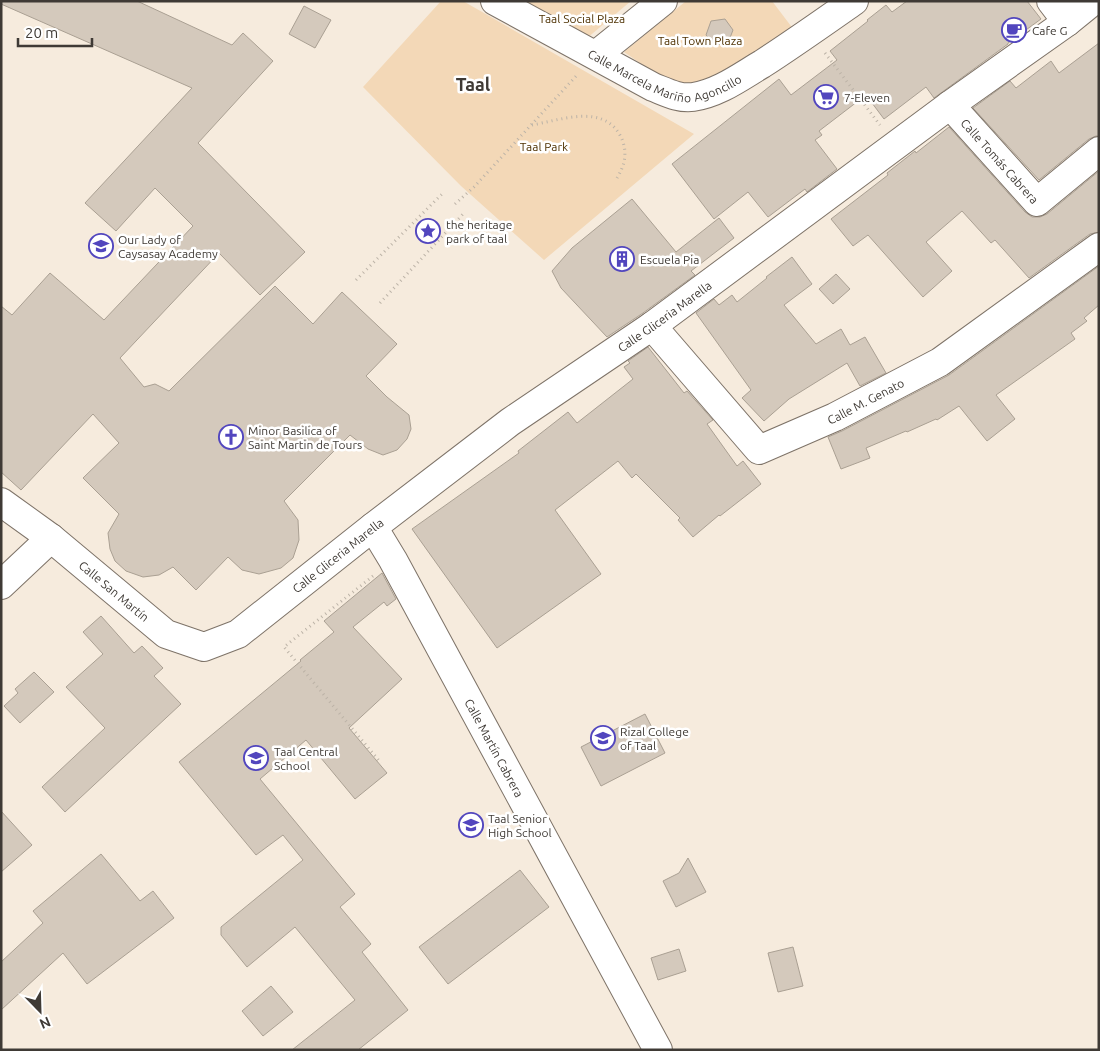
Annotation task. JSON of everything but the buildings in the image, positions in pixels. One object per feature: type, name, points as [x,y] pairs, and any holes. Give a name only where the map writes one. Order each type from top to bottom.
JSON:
[{"type":"street","name":"Calle Marcela Mariño Agoncillo","points":[[495,1],[653,87],[674,95],[692,97],[711,92],[732,82],[854,1]]},
{"type":"street","points":[[596,55],[663,1]]},
{"type":"street","name":"Calle Gliceria Marella","points":[[238,634],[510,422],[652,326],[950,105],[1059,12],[1092,1]]},
{"type":"street","name":"Calle Tomás Cabrera","points":[[950,105],[1037,202],[1099,151]]},
{"type":"street","name":"Calle M. Genato","points":[[652,326],[759,450],[835,417],[940,362],[1099,247]]},
{"type":"street","name":"Calle San Martín","points":[[1,502],[51,538],[166,634],[204,647],[238,634]]},
{"type":"street","name":"Calle Martín Cabrera","points":[[373,527],[393,560],[658,1050]]},
{"type":"street","points":[[1,585],[51,538]]},
{"type":"path","points":[[809,32],[896,145]]},
{"type":"path","points":[[455,204],[474,187],[596,55]]},
{"type":"path","points":[[531,125],[579,116],[601,118],[618,131],[623,140],[625,160],[617,178]]},
{"type":"path","points":[[356,280],[442,194]]},
{"type":"path","points":[[380,303],[464,213]]},
{"type":"path","points":[[381,763],[284,647],[393,560]]},
{"type":"green space","name":"Taal Park","points":[[441,1],[463,1],[694,134],[544,260],[461,186],[363,87]]},
{"type":"green space","name":"Taal Social Plaza","points":[[516,1],[631,1],[586,39]]},
{"type":"green space","name":"Taal Town Plaza","points":[[686,1],[772,1],[794,30],[754,56],[721,74],[705,80],[677,83],[657,74],[624,52]]},
{"type":"place","name":"Cafe G","points":[[1014,30]]},
{"type":"place","name":"7-Eleven","points":[[826,97]]},
{"type":"place","name":"the heritage park of taal","points":[[428,231]]},
{"type":"place","name":"Our Lady of Caysasay Academy","points":[[101,246]]},
{"type":"place","name":"Escuela Pia","points":[[622,259]]},
{"type":"place","name":"Minor Basilica of Saint Martin de Tours","points":[[231,437]]},
{"type":"place","name":"Rizal College of Taal","points":[[603,738]]},
{"type":"place","name":"Taal Central School","points":[[256,758]]},
{"type":"place","name":"Taal Senior High School","points":[[471,825]]},
{"type":"district","name":"Taal","points":[[473,84]]}]
